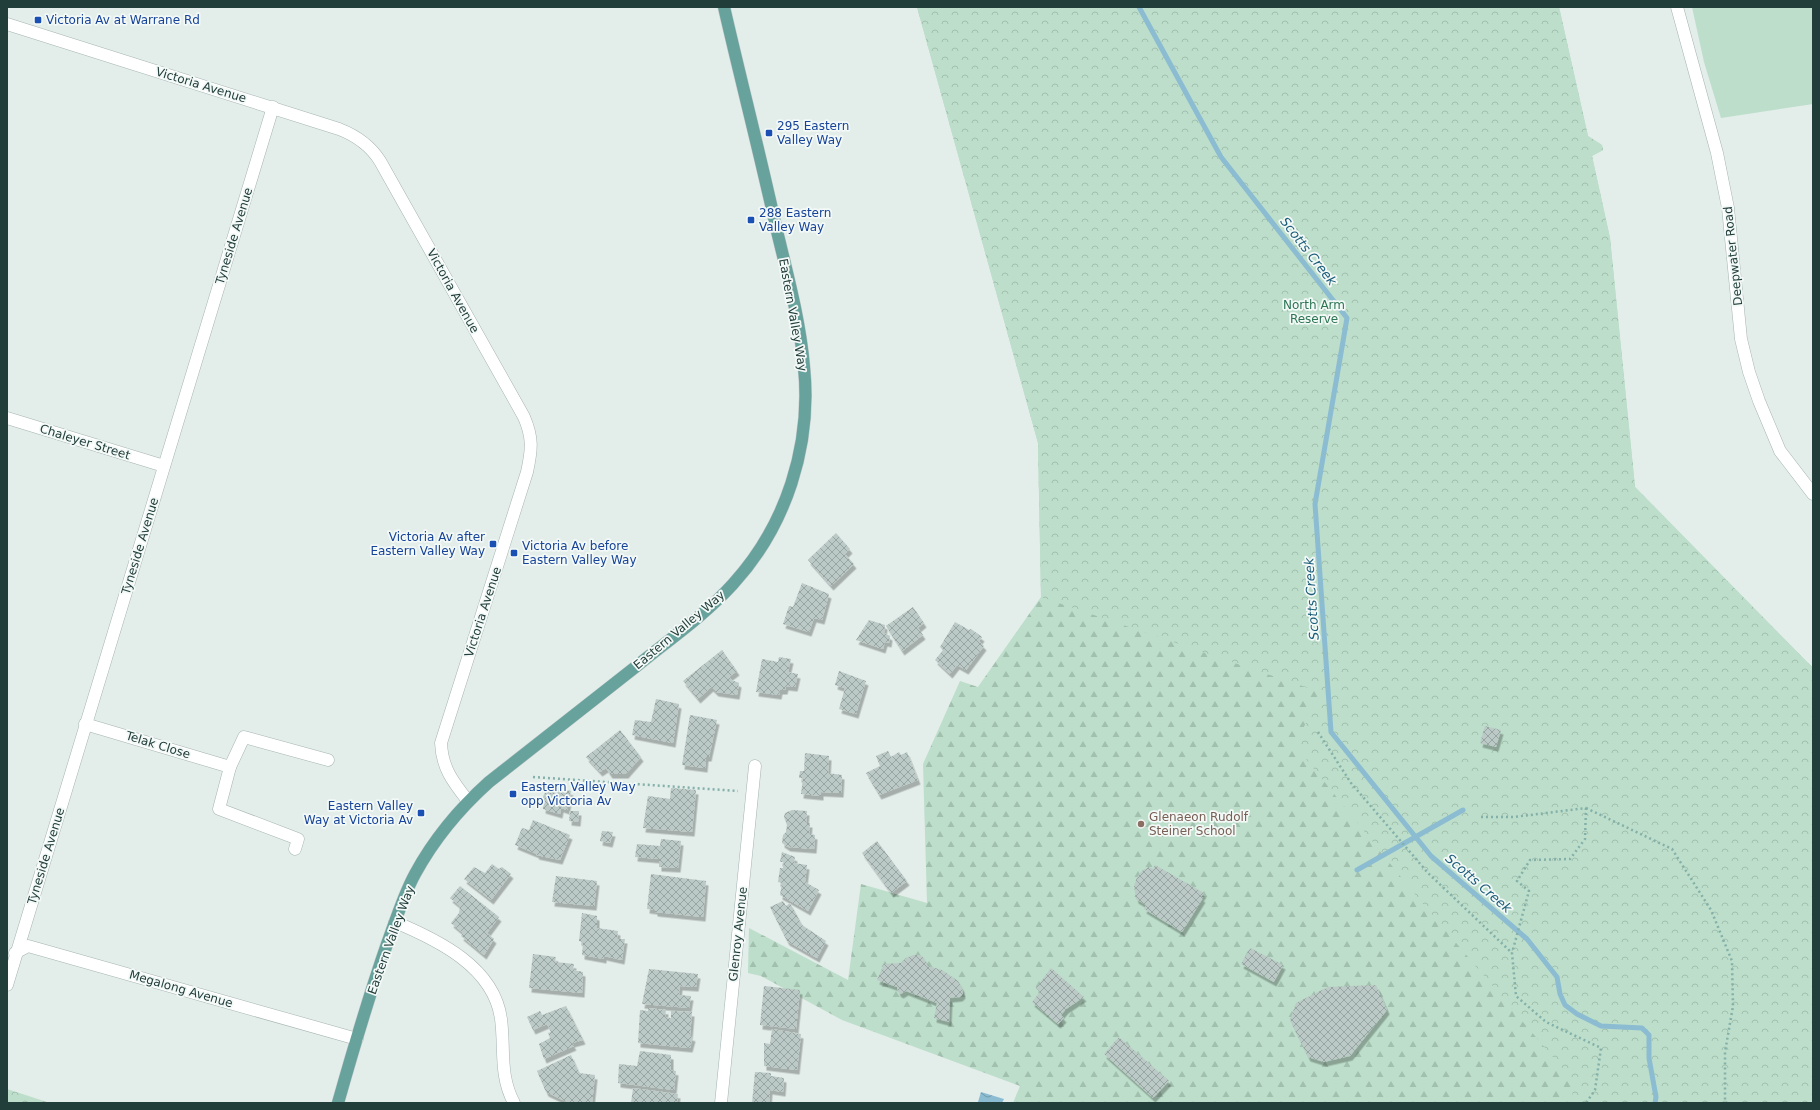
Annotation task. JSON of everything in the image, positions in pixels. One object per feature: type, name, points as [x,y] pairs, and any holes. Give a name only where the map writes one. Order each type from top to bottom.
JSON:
[{"type":"main road","name":"Eastern Valley Way","points":[[338,1103],[395,922],[415,874],[438,840],[468,801],[489,782],[700,616],[718,600],[759,552],[782,508],[796,470],[804,432],[805,413],[805,368],[801,342],[770,199],[724,7]]},
{"type":"street","name":"Deepwater Road","points":[[1677,7],[1717,153],[1728,208],[1741,339],[1749,372],[1758,401],[1780,451],[1813,494]]},
{"type":"street","name":"Victoria Avenue","points":[[7,24],[349,132],[368,144],[374,153],[516,403],[530,430],[532,442],[527,472],[441,743],[441,758],[446,770],[468,801]]},
{"type":"street","name":"Tyneside Avenue","points":[[7,985],[12,955],[85,724],[273,107]]},
{"type":"street","name":"Chaleyer Street","points":[[7,418],[164,466]]},
{"type":"street","name":"Telak Close","points":[[85,724],[230,767]]},
{"type":"street","points":[[295,849],[298,838],[219,809],[230,767],[244,737],[328,760]]},
{"type":"street","name":"Glenroy Avenue","points":[[721,1103],[756,766]]},
{"type":"street","points":[[395,922],[426,935],[446,947],[481,976],[490,988],[497,1002],[501,1019],[504,1077],[514,1103]]},
{"type":"street","name":"Megalong Avenue","points":[[12,955],[28,946],[357,1039]]},
{"type":"path","points":[[1318,732],[1351,784],[1428,873],[1512,953]]},
{"type":"path","points":[[533,777],[753,792]]},
{"type":"path","points":[[1586,808],[1585,839],[1570,859],[1530,860],[1517,882],[1529,891],[1512,953],[1516,996],[1546,1022],[1602,1048],[1596,1090],[1586,1103]]},
{"type":"path","points":[[1481,817],[1514,818],[1586,808],[1672,849],[1711,910],[1732,961],[1733,1006],[1724,1052],[1725,1103]]},
{"type":"green space","name":"North Arm Reserve","points":[[917,7],[1559,7],[1588,136],[1602,145],[1603,150],[1592,156],[1610,238],[1635,487],[1813,668],[1813,1103],[1013,1103],[1020,1086],[842,1020],[761,976],[748,973],[749,928],[848,980],[861,884],[927,903],[923,764],[960,681],[978,687],[1041,597],[1038,443]]},
{"type":"green space","name":"North Arm Reserve","points":[[917,7],[1559,7],[1588,136],[1602,145],[1603,150],[1592,156],[1610,238],[1635,487],[1813,668],[1813,1103],[1572,1103],[1573,1081],[1413,892],[1294,744],[1323,693],[1041,597],[1038,443]]},
{"type":"green space","points":[[1692,7],[1813,7],[1813,104],[1721,118],[1704,62]]},
{"type":"green space","points":[[7,1089],[50,1103],[7,1103]]},
{"type":"water","points":[[981,1092],[1004,1099],[1002,1103],[978,1102]]},
{"type":"building","points":[[836,533],[850,549],[845,554],[854,564],[831,586],[808,560]]},
{"type":"building","points":[[802,583],[829,594],[822,620],[814,618],[809,632],[783,624],[789,606],[793,607]]},
{"type":"building","points":[[913,607],[924,623],[918,628],[923,635],[902,651],[886,626]]},
{"type":"building","points":[[869,620],[885,625],[884,633],[890,636],[889,643],[885,642],[883,649],[856,640]]},
{"type":"building","points":[[955,622],[969,630],[971,629],[982,637],[979,641],[984,646],[966,670],[957,665],[950,674],[935,660],[943,650],[940,647]]},
{"type":"building","points":[[722,650],[737,671],[729,677],[739,683],[737,695],[716,692],[711,687],[698,699],[683,681]]},
{"type":"building","points":[[779,657],[791,659],[788,672],[798,674],[795,687],[786,686],[785,690],[780,690],[779,695],[756,692],[762,659],[778,662]]},
{"type":"building","points":[[839,671],[866,681],[856,714],[839,709],[845,688],[835,685]]},
{"type":"building","points":[[656,699],[679,704],[673,743],[632,735],[635,720],[651,722]]},
{"type":"building","points":[[690,715],[717,720],[709,757],[706,757],[705,768],[682,765]]},
{"type":"building","points":[[1485,726],[1501,730],[1496,747],[1480,743]]},
{"type":"building","points":[[620,730],[641,757],[626,774],[610,774],[606,768],[600,772],[586,757]]},
{"type":"building","points":[[888,751],[891,757],[899,752],[901,755],[907,752],[918,780],[879,795],[866,773],[880,766],[876,756]]},
{"type":"building","points":[[805,753],[829,756],[828,773],[842,775],[841,793],[821,792],[821,796],[801,794],[803,778],[799,778],[800,771],[804,771]]},
{"type":"building","points":[[546,783],[552,785],[553,783],[567,787],[566,790],[571,791],[567,810],[561,808],[560,814],[543,809],[544,803],[541,802],[545,792],[542,792]]},
{"type":"building","points":[[671,788],[696,790],[692,832],[643,828],[648,796],[670,799]]},
{"type":"building","points":[[792,810],[807,811],[806,823],[810,823],[809,834],[815,835],[814,849],[788,847],[782,843],[787,825],[784,817],[785,813]]},
{"type":"building","points":[[570,811],[579,811],[578,822],[569,821]]},
{"type":"building","points":[[533,820],[570,835],[560,860],[536,855],[537,854],[515,845],[522,828],[529,830]]},
{"type":"building","points":[[602,831],[613,832],[610,843],[600,841]]},
{"type":"building","points":[[661,839],[681,841],[678,868],[659,867],[659,859],[635,857],[637,844],[660,846]]},
{"type":"building","points":[[877,841],[907,881],[891,893],[862,853]]},
{"type":"building","points":[[782,852],[795,857],[794,863],[807,865],[805,882],[819,890],[808,911],[780,895],[782,883],[778,882],[780,868],[783,868],[784,862],[780,862]]},
{"type":"building","points":[[492,864],[499,869],[502,867],[511,874],[491,900],[464,879],[474,867],[485,873]]},
{"type":"building","points":[[1155,865],[1204,893],[1201,897],[1203,898],[1182,932],[1144,909],[1146,905],[1136,899],[1134,886],[1137,877],[1143,870],[1149,867],[1153,869]]},
{"type":"building","points":[[651,874],[706,881],[703,917],[655,912],[655,910],[647,909]]},
{"type":"building","points":[[556,876],[597,881],[594,906],[552,902]]},
{"type":"building","points":[[460,886],[499,917],[487,933],[494,939],[484,955],[461,936],[463,933],[451,923],[459,913],[460,906],[450,898]]},
{"type":"building","points":[[783,901],[786,906],[790,903],[802,925],[826,941],[817,958],[787,941],[770,907]]},
{"type":"building","points":[[582,913],[597,916],[597,928],[618,931],[617,939],[625,939],[622,960],[604,956],[604,959],[582,955],[583,942],[579,941]]},
{"type":"building","points":[[1250,948],[1283,965],[1274,982],[1241,964]]},
{"type":"building","points":[[533,954],[556,957],[555,962],[574,964],[573,970],[583,972],[582,993],[529,988]]},
{"type":"building","points":[[913,955],[920,955],[924,958],[928,966],[942,970],[958,981],[962,988],[963,994],[960,997],[950,998],[949,1022],[934,1018],[937,1003],[906,991],[901,994],[898,992],[897,987],[877,980],[884,964],[901,963],[906,958]]},
{"type":"building","points":[[1051,968],[1084,997],[1066,1009],[1061,1015],[1064,1018],[1058,1024],[1032,1002],[1040,992],[1036,988]]},
{"type":"building","points":[[649,969],[698,974],[696,987],[680,986],[679,995],[691,996],[689,1008],[642,1004]]},
{"type":"building","points":[[1376,985],[1387,1010],[1350,1056],[1324,1062],[1308,1057],[1290,1020],[1296,1003],[1328,987]]},
{"type":"building","points":[[764,986],[800,990],[796,1029],[760,1025]]},
{"type":"building","points":[[566,1006],[583,1040],[572,1043],[574,1046],[544,1059],[539,1044],[550,1038],[548,1033],[551,1032],[547,1024],[533,1030],[527,1017],[540,1011],[542,1015]]},
{"type":"building","points":[[648,1008],[666,1010],[665,1017],[671,1018],[671,1011],[692,1012],[690,1036],[693,1037],[690,1048],[638,1043],[640,1010],[648,1011]]},
{"type":"building","points":[[772,1029],[801,1034],[797,1070],[764,1066],[764,1043],[770,1044]]},
{"type":"building","points":[[1119,1037],[1169,1081],[1153,1098],[1104,1054]]},
{"type":"building","points":[[640,1051],[671,1055],[671,1070],[676,1071],[674,1090],[618,1083],[619,1064],[637,1066]]},
{"type":"building","points":[[571,1055],[579,1073],[595,1075],[592,1103],[569,1103],[546,1092],[537,1071]]},
{"type":"building","points":[[755,1072],[771,1073],[771,1076],[784,1078],[783,1092],[770,1090],[769,1103],[752,1103]]},
{"type":"building","points":[[633,1088],[678,1094],[677,1103],[631,1103]]},
{"type":"waterway","name":"Scotts Creek","points":[[1139,7],[1221,157],[1347,318],[1315,504],[1331,732],[1431,856],[1527,939],[1557,977],[1560,994],[1565,1005],[1577,1014],[1601,1026],[1642,1028],[1649,1035],[1649,1058],[1656,1097],[1655,1103]]},
{"type":"waterway","points":[[1357,870],[1463,810]]},
{"type":"place","name":"Victoria Av at Warrane Rd","points":[[38,20]]},
{"type":"place","name":"295 Eastern Valley Way","points":[[769,133]]},
{"type":"place","name":"288 Eastern Valley Way","points":[[751,220]]},
{"type":"place","name":"Victoria Av after Eastern Valley Way","points":[[493,544]]},
{"type":"place","name":"Victoria Av before Eastern Valley Way","points":[[514,553]]},
{"type":"place","name":"Eastern Valley Way opp Victoria Av","points":[[513,794]]},
{"type":"place","name":"Eastern Valley Way at Victoria Av","points":[[421,813]]},
{"type":"place","name":"Glenaeon Rudolf Steiner School","points":[[1141,824]]}]
